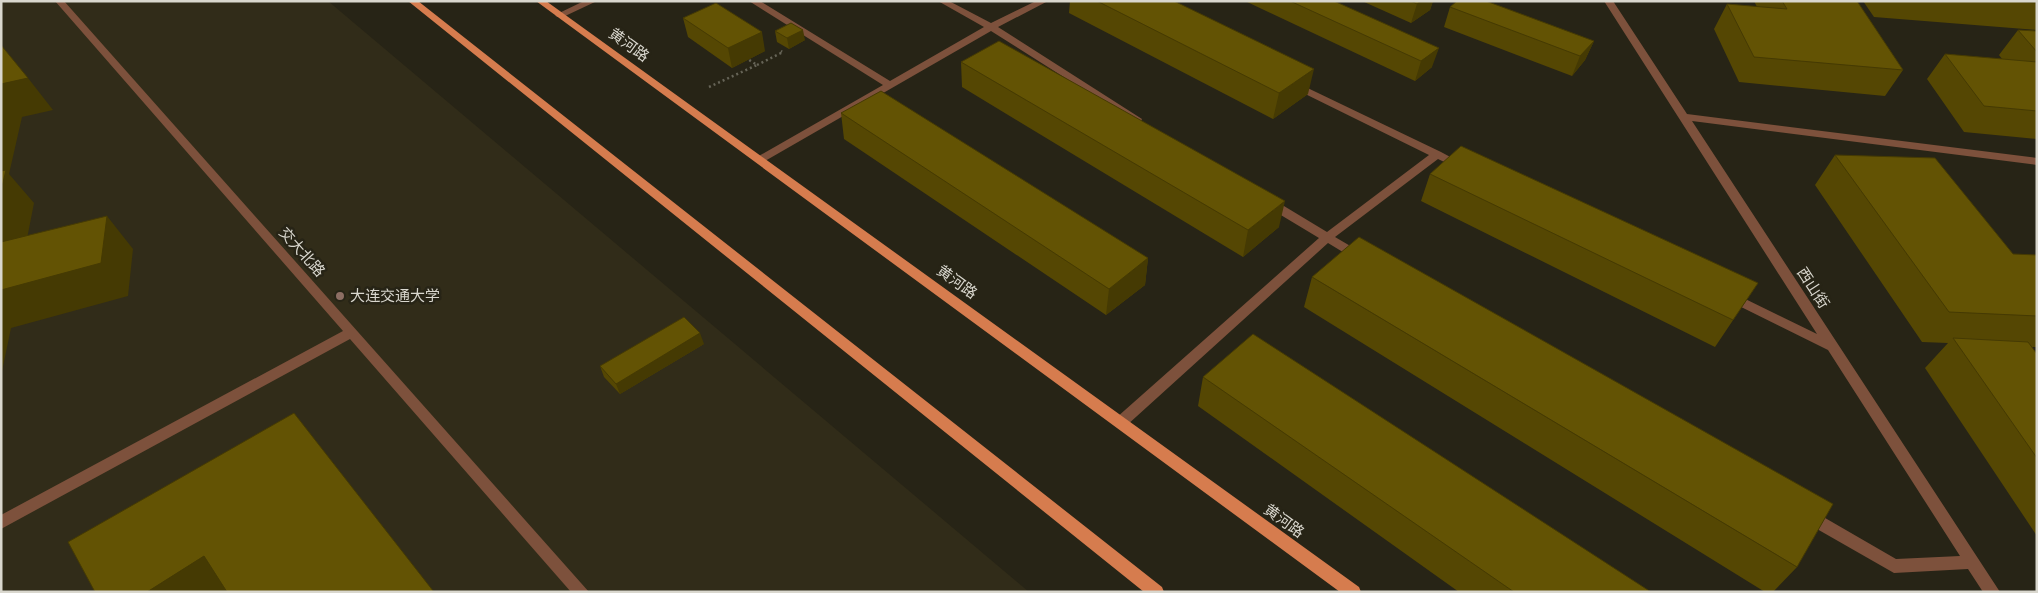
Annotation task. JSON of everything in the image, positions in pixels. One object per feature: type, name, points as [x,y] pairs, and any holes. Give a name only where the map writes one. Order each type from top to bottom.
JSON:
[{"type":"main road","points":[[412,1],[1156,592]]},
{"type":"main road","name":"黄河路","points":[[540,1],[761,159],[1353,592]]},
{"type":"street","name":"交大北路","points":[[59,1],[581,592]]},
{"type":"street","points":[[560,15],[593,1]]},
{"type":"street","points":[[752,1],[890,85]]},
{"type":"street","points":[[942,1],[990,27],[1150,127]]},
{"type":"street","points":[[761,159],[990,27],[1044,1]]},
{"type":"street","name":"西山街","points":[[1608,1],[1992,592]]},
{"type":"street","points":[[1285,80],[1472,171]]},
{"type":"street","points":[[1682,117],[2037,162]]},
{"type":"street","points":[[1121,422],[1326,238],[1436,154]]},
{"type":"street","points":[[1259,196],[1369,263]]},
{"type":"street","points":[[1715,289],[1831,346]]},
{"type":"street","points":[[1,524],[352,332]]},
{"type":"street","points":[[1799,511],[1894,566],[1972,562]]},
{"type":"path","points":[[702,83],[710,88],[783,52],[777,48]]},
{"type":"path","points":[[741,55],[757,65]]},
{"type":"shaded area","name":"大连交通大学","points":[[1,1],[328,1],[1029,592],[1,592]]},
{"type":"building","points":[[1097,1],[1174,1],[1314,69],[1279,93]]},
{"type":"building","points":[[1290,1],[1334,1],[1439,48],[1421,61]]},
{"type":"building","points":[[1457,1],[1486,1],[1594,41],[1580,56],[1450,7]]},
{"type":"building","points":[[1782,1],[1857,1],[1903,70],[1754,57],[1727,4],[1787,9]]},
{"type":"building","points":[[2009,1],[2037,1],[2037,3]]},
{"type":"building","points":[[716,3],[762,32],[728,48],[683,18]]},
{"type":"building","points":[[791,23],[803,30],[787,38],[775,31]]},
{"type":"building","points":[[2018,30],[2037,31],[2037,52]]},
{"type":"building","points":[[999,41],[1285,201],[1248,230],[961,62]]},
{"type":"building","points":[[1,45],[28,78],[1,84]]},
{"type":"building","points":[[1945,54],[2037,62],[2037,111],[1984,106]]},
{"type":"building","points":[[881,91],[1148,258],[1109,289],[841,113]]},
{"type":"building","points":[[1461,146],[1758,283],[1733,320],[1430,174]]},
{"type":"building","points":[[1835,155],[1935,158],[2013,254],[2037,255],[2037,316],[1949,312]]},
{"type":"building","points":[[6,170],[1,191],[1,171]]},
{"type":"building","points":[[107,216],[101,263],[1,290],[1,242]]},
{"type":"building","points":[[1359,237],[1833,504],[1797,567],[1312,277]]},
{"type":"building","points":[[684,317],[700,333],[616,384],[600,366]]},
{"type":"building","points":[[1253,334],[1651,592],[1514,592],[1203,377]]},
{"type":"building","points":[[1953,338],[2028,342],[2037,354],[2037,458]]},
{"type":"building","points":[[294,413],[434,592],[227,592],[204,556],[147,592],[95,592],[68,542]]},
{"type":"place","name":"大连交通大学","points":[[340,296]]}]
